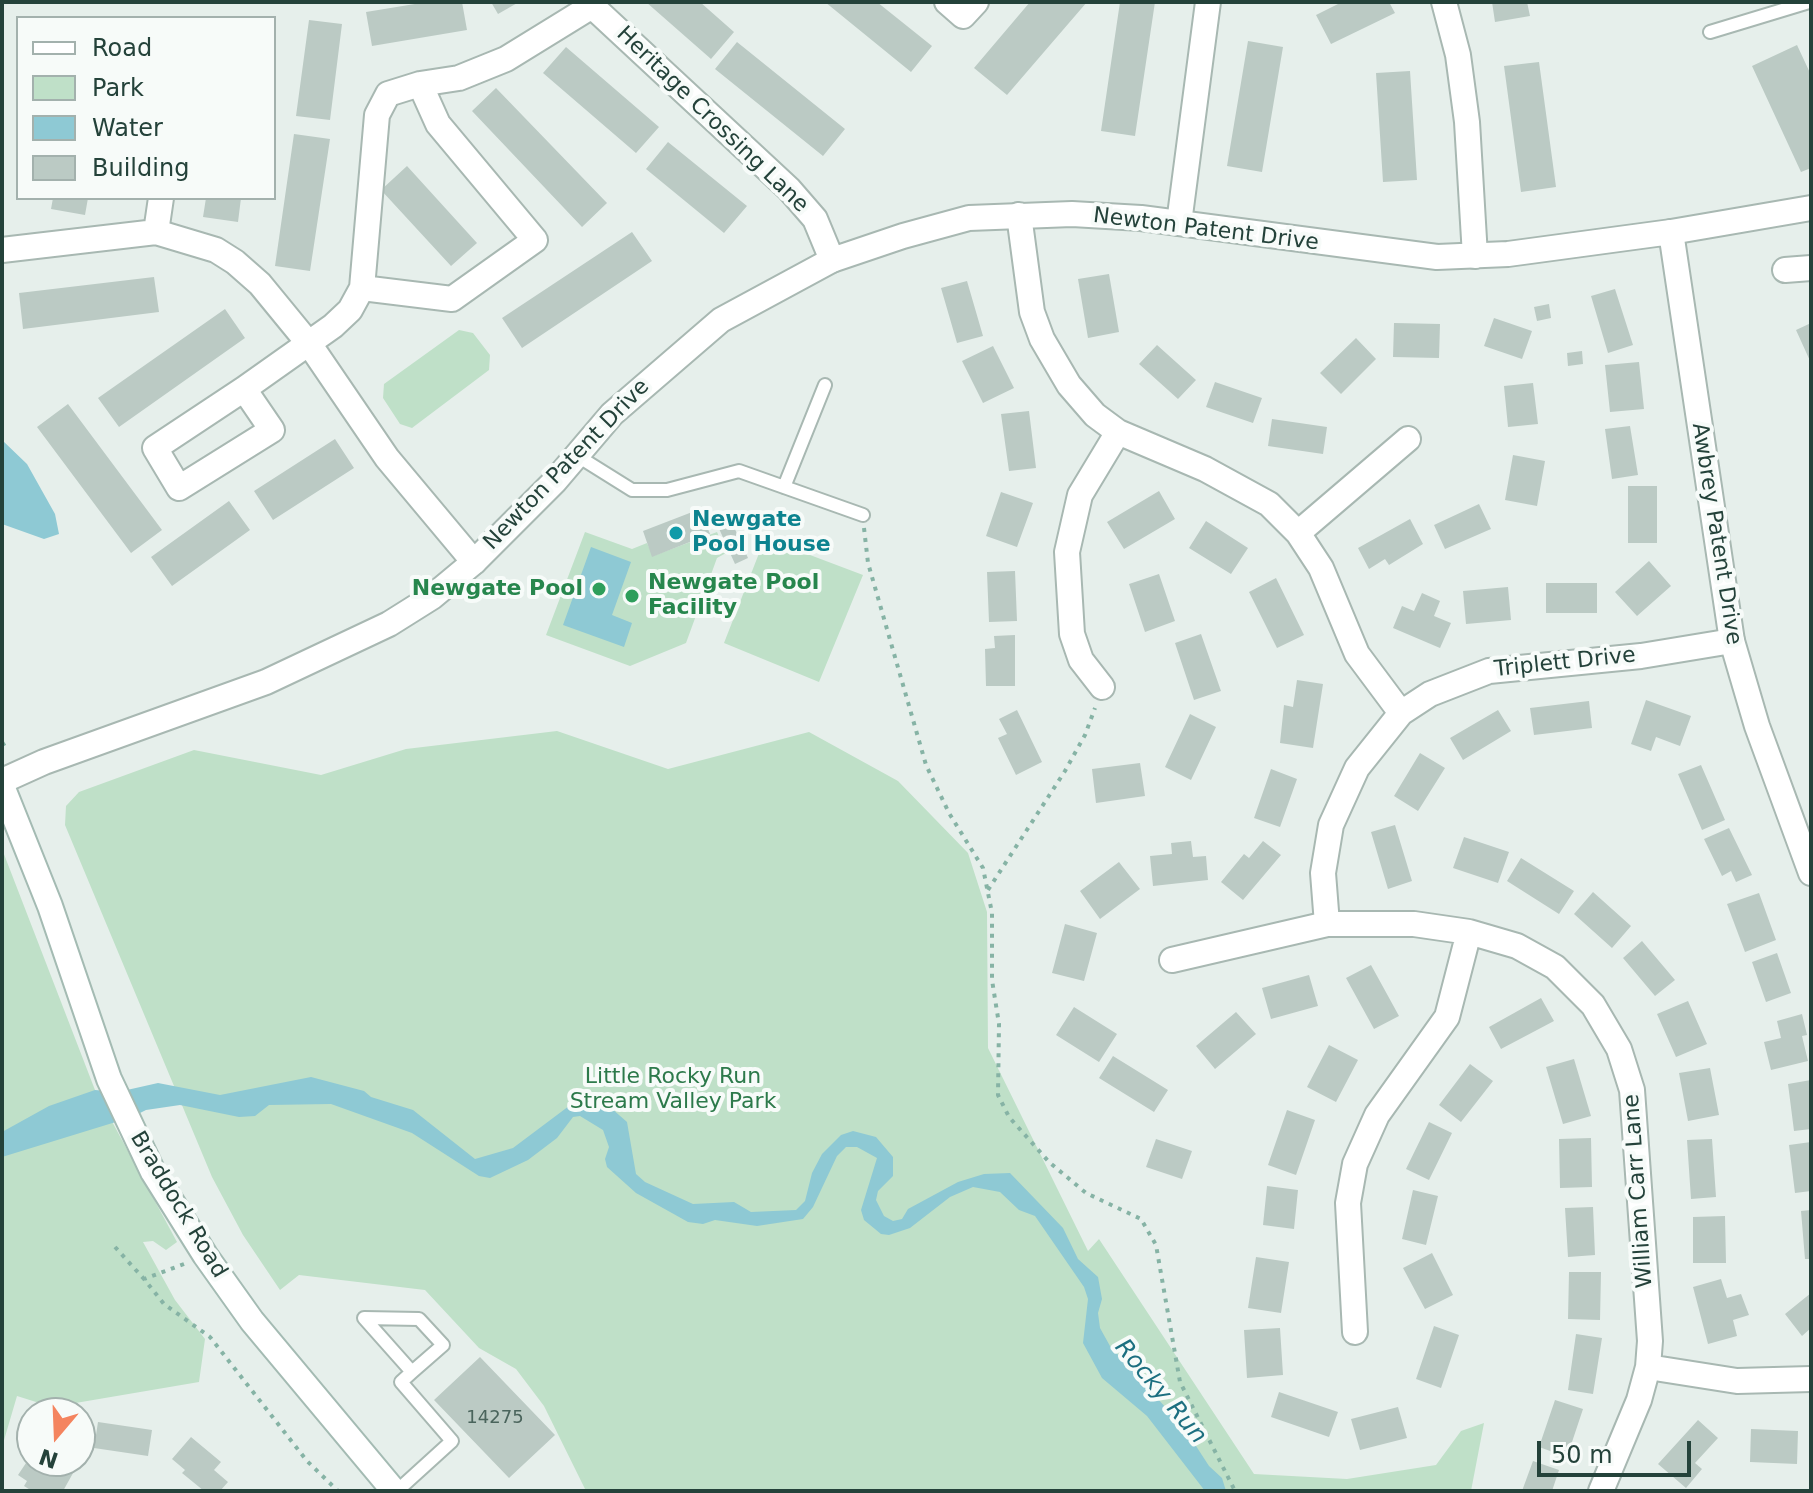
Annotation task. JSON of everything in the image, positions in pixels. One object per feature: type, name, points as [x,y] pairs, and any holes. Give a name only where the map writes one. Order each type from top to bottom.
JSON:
[{"type":"street","points":[[947,2],[963,16],[976,2]]},
{"type":"street","points":[[1179,223],[1208,2]]},
{"type":"street","points":[[1444,2],[1458,55],[1467,122],[1475,256]]},
{"type":"street","name":"Heritage Crossing Lane","points":[[362,288],[377,115],[388,94],[420,84],[459,78],[506,59],[592,6],[789,189],[815,219],[832,260]]},
{"type":"street","points":[[244,389],[272,430],[179,488],[155,448],[310,345],[350,310],[362,288],[452,299],[535,240],[438,124],[420,84]]},
{"type":"street","points":[[156,232],[161,200]]},
{"type":"street","name":"Newton Patent Drive","points":[[2,784],[44,762],[233,696],[333,653],[432,597],[474,562],[612,414],[721,320],[832,260],[969,218],[1019,215],[1072,214],[1179,223],[1437,257],[1475,256],[1671,232],[1811,208]]},
{"type":"street","points":[[1019,215],[1024,271],[1042,339],[1069,385],[1095,415],[1118,432],[1241,486],[1269,504],[1298,533],[1321,568],[1357,654],[1401,713]]},
{"type":"street","points":[[2,250],[156,232],[216,250],[235,262],[260,284],[310,345],[387,458],[474,562]]},
{"type":"street","name":"Awbrey Patent Drive","points":[[1671,232],[1732,641],[1757,726],[1811,873]]},
{"type":"street","points":[[1785,270],[1811,268]]},
{"type":"street","points":[[1102,687],[1081,660],[1072,634],[1067,552],[1080,495],[1118,432]]},
{"type":"street","points":[[1298,533],[1408,439]]},
{"type":"street","name":"Triplett Drive","points":[[1327,924],[1323,873],[1331,825],[1357,768],[1401,713],[1430,694],[1489,671],[1641,656],[1732,641]]},
{"type":"street","name":"Braddock Road","points":[[2,784],[50,906],[109,1079],[133,1133],[205,1255],[252,1321],[395,1491]]},
{"type":"street","name":"William Carr Lane","points":[[1172,960],[1327,924],[1414,924],[1469,932],[1517,946],[1555,967],[1593,1005],[1619,1049],[1632,1090],[1649,1326],[1648,1367],[1601,1491]]},
{"type":"street","points":[[1355,1332],[1348,1203],[1355,1164],[1377,1115],[1447,1017],[1469,932]]},
{"type":"street","points":[[1648,1367],[1737,1381],[1811,1379]]},
{"type":"lane","points":[[1710,32],[1809,2]]},
{"type":"lane","points":[[784,487],[825,385]]},
{"type":"lane","points":[[576,455],[632,490],[667,490],[739,471],[863,515]]},
{"type":"lane","points":[[395,1491],[452,1441],[401,1382],[443,1345],[419,1319],[364,1318],[412,1372]]},
{"type":"path","points":[[863,515],[868,563],[926,765],[949,813],[983,868],[988,891],[999,1024],[998,1095],[1009,1117],[1049,1162],[1086,1193],[1141,1219],[1156,1245],[1180,1382],[1235,1491]]},
{"type":"path","points":[[988,891],[1079,747],[1102,687]]},
{"type":"path","points":[[115,1247],[164,1304],[210,1337],[307,1461],[338,1491]]},
{"type":"path","points":[[144,1279],[205,1255]]},
{"type":"green space","points":[[459,330],[473,333],[490,355],[489,370],[412,428],[400,424],[383,398],[384,384]]},
{"type":"green space","name":"Newgate Pool Facility","points":[[585,532],[632,549],[647,543],[653,556],[717,532],[726,553],[717,558],[686,643],[630,666],[546,635]]},
{"type":"green space","points":[[765,538],[863,575],[819,682],[724,643]]},
{"type":"green space","name":"Little Rocky Run Stream Valley Park","points":[[557,731],[668,769],[809,732],[898,781],[968,853],[987,912],[988,1048],[1088,1251],[1099,1239],[1254,1474],[1347,1479],[1436,1465],[1461,1431],[1484,1423],[1471,1491],[586,1491],[544,1406],[516,1369],[479,1348],[425,1290],[299,1275],[280,1290],[243,1235],[212,1177],[65,825],[66,806],[79,792],[194,750],[321,775],[406,749]]},
{"type":"green space","points":[[2,849],[95,1090],[177,1242],[166,1250],[153,1241],[143,1242],[175,1300],[205,1339],[199,1382],[96,1400],[96,1397],[17,1396],[2,1447]]},
{"type":"water","points":[[2,440],[27,464],[55,514],[59,534],[44,539],[2,524]]},
{"type":"water","name":"Newgate Pool","points":[[591,547],[631,562],[612,615],[632,623],[624,647],[563,625]]},
{"type":"water","name":"Rocky Run","points":[[311,1077],[364,1091],[371,1097],[413,1110],[475,1159],[513,1148],[569,1106],[597,1103],[611,1108],[627,1122],[636,1174],[645,1182],[693,1204],[734,1202],[751,1212],[796,1210],[805,1201],[812,1173],[822,1154],[841,1135],[853,1131],[876,1137],[893,1157],[893,1176],[878,1191],[876,1200],[884,1216],[893,1221],[902,1219],[908,1209],[958,1182],[984,1174],[1010,1173],[1063,1228],[1078,1259],[1098,1277],[1102,1299],[1098,1313],[1100,1328],[1110,1346],[1185,1429],[1209,1466],[1222,1478],[1226,1491],[1205,1491],[1147,1416],[1102,1378],[1083,1343],[1088,1299],[1084,1287],[1035,1216],[1019,1210],[1000,1192],[973,1187],[950,1197],[910,1228],[889,1235],[881,1234],[864,1220],[861,1210],[877,1158],[857,1147],[846,1147],[837,1156],[813,1207],[803,1219],[757,1226],[715,1220],[703,1224],[688,1222],[636,1193],[607,1167],[605,1159],[609,1147],[603,1130],[580,1116],[573,1117],[557,1138],[528,1160],[490,1178],[479,1176],[412,1133],[331,1104],[269,1105],[255,1116],[239,1117],[180,1105],[146,1110],[2,1157],[2,1132],[49,1106],[95,1090],[118,1092],[158,1083],[220,1095]]},
{"type":"building","points":[[427,2],[462,2],[467,30],[372,46],[366,12]]},
{"type":"building","points":[[491,2],[519,2],[498,14]]},
{"type":"building","points":[[646,2],[700,2],[734,32],[711,59]]},
{"type":"building","points":[[825,2],[877,2],[932,46],[911,72]]},
{"type":"building","points":[[1030,2],[1087,2],[1007,95],[974,68]]},
{"type":"building","points":[[1120,2],[1155,2],[1135,136],[1101,131]]},
{"type":"building","points":[[1342,2],[1389,2],[1395,13],[1331,44],[1316,15]]},
{"type":"building","points":[[1492,2],[1527,2],[1530,16],[1495,22]]},
{"type":"building","points":[[309,20],[342,24],[330,120],[296,116]]},
{"type":"building","points":[[1248,41],[1283,47],[1262,172],[1227,166]]},
{"type":"building","points":[[737,42],[845,129],[823,156],[715,69]]},
{"type":"building","points":[[1797,45],[1811,75],[1811,168],[1801,172],[1752,66]]},
{"type":"building","points":[[566,47],[659,127],[636,153],[543,73]]},
{"type":"building","points":[[1539,62],[1556,187],[1521,192],[1504,66]]},
{"type":"building","points":[[1410,71],[1417,180],[1383,182],[1376,73]]},
{"type":"building","points":[[496,88],[607,203],[582,227],[472,111]]},
{"type":"building","points":[[294,134],[330,139],[310,271],[275,266]]},
{"type":"building","points":[[668,142],[747,206],[724,233],[646,169]]},
{"type":"building","points":[[407,166],[477,243],[451,266],[381,190]]},
{"type":"building","points":[[53,200],[88,200],[85,215],[51,209]]},
{"type":"building","points":[[206,200],[241,200],[238,222],[203,217]]},
{"type":"building","points":[[632,232],[652,261],[522,348],[502,318]]},
{"type":"building","points":[[1109,274],[1119,332],[1088,338],[1078,279]]},
{"type":"building","points":[[154,277],[159,312],[23,329],[19,293]]},
{"type":"building","points":[[967,281],[983,336],[957,343],[941,288]]},
{"type":"building","points":[[1615,289],[1633,345],[1608,353],[1591,296]]},
{"type":"building","points":[[1549,304],[1551,318],[1537,321],[1534,307]]},
{"type":"building","points":[[225,309],[245,338],[119,427],[98,398]]},
{"type":"building","points":[[1494,318],[1532,331],[1522,359],[1484,346]]},
{"type":"building","points":[[1394,323],[1440,324],[1439,358],[1393,357]]},
{"type":"building","points":[[1811,323],[1811,363],[1796,330]]},
{"type":"building","points":[[1356,338],[1376,359],[1341,394],[1320,373]]},
{"type":"building","points":[[1157,345],[1196,380],[1178,399],[1139,364]]},
{"type":"building","points":[[993,346],[1014,388],[983,403],[962,361]]},
{"type":"building","points":[[1582,351],[1583,364],[1568,366],[1567,353]]},
{"type":"building","points":[[1639,362],[1644,409],[1610,412],[1605,365]]},
{"type":"building","points":[[1215,382],[1262,398],[1253,423],[1206,407]]},
{"type":"building","points":[[1533,383],[1538,424],[1508,427],[1504,386]]},
{"type":"building","points":[[68,404],[162,530],[131,553],[37,427]]},
{"type":"building","points":[[1029,411],[1036,468],[1009,471],[1001,414]]},
{"type":"building","points":[[1272,419],[1327,427],[1323,454],[1268,446]]},
{"type":"building","points":[[1630,426],[1638,475],[1612,479],[1605,429]]},
{"type":"building","points":[[335,439],[354,468],[273,520],[254,491]]},
{"type":"building","points":[[1513,455],[1545,461],[1537,506],[1505,500]]},
{"type":"building","points":[[1628,486],[1657,486],[1657,543],[1628,543]]},
{"type":"building","points":[[1159,491],[1175,519],[1124,549],[1107,522]]},
{"type":"building","points":[[1001,492],[1033,503],[1017,547],[986,536]]},
{"type":"building","points":[[229,501],[250,530],[172,586],[151,557]]},
{"type":"building","points":[[1479,504],[1491,529],[1445,549],[1434,525]]},
{"type":"building","name":"Newgate Pool House","points":[[700,509],[710,534],[652,557],[643,531]]},
{"type":"building","points":[[729,516],[748,558],[735,564],[716,522]]},
{"type":"building","points":[[1410,519],[1423,544],[1389,565],[1385,559],[1369,569],[1358,548]]},
{"type":"building","points":[[1206,521],[1248,548],[1231,574],[1189,548]]},
{"type":"building","points":[[1649,561],[1671,586],[1637,616],[1615,592]]},
{"type":"building","points":[[1015,571],[1017,621],[989,622],[987,572]]},
{"type":"building","points":[[1159,574],[1175,621],[1145,632],[1129,584]]},
{"type":"building","points":[[1276,578],[1304,635],[1277,648],[1249,592]]},
{"type":"building","points":[[1546,583],[1597,583],[1597,613],[1546,613]]},
{"type":"building","points":[[1508,587],[1511,620],[1466,624],[1463,591]]},
{"type":"building","points":[[1422,593],[1440,601],[1434,616],[1451,623],[1440,648],[1393,628],[1402,606],[1414,611]]},
{"type":"building","points":[[675,600],[693,606],[689,618],[671,612]]},
{"type":"building","points":[[1201,634],[1221,691],[1194,700],[1175,643]]},
{"type":"building","points":[[1015,635],[1015,686],[986,686],[985,649],[995,648],[994,636]]},
{"type":"building","points":[[1297,680],[1323,684],[1313,748],[1280,743],[1284,705],[1293,707]]},
{"type":"building","points":[[1646,700],[1691,716],[1680,746],[1656,737],[1651,751],[1631,744]]},
{"type":"building","points":[[1589,701],[1592,728],[1534,735],[1530,708]]},
{"type":"building","points":[[1017,710],[1042,762],[1016,775],[998,738],[1007,734],[999,719]]},
{"type":"building","points":[[1498,710],[1511,731],[1463,760],[1450,738]]},
{"type":"building","points":[[1190,714],[1216,727],[1191,780],[1165,767]]},
{"type":"building","points":[[1420,753],[1445,768],[1418,811],[1394,796]]},
{"type":"building","points":[[1140,763],[1145,796],[1096,803],[1092,769]]},
{"type":"building","points":[[1701,765],[1725,820],[1702,830],[1678,774]]},
{"type":"building","points":[[1271,769],[1297,779],[1280,827],[1254,818]]},
{"type":"building","points":[[1395,825],[1412,881],[1388,889],[1371,832]]},
{"type":"building","points":[[1729,828],[1752,875],[1736,882],[1731,871],[1722,876],[1704,839]]},
{"type":"building","points":[[1464,837],[1509,852],[1498,883],[1453,868]]},
{"type":"building","points":[[1191,841],[1193,857],[1206,856],[1208,880],[1153,886],[1150,856],[1172,854],[1171,843]]},
{"type":"building","points":[[1263,841],[1281,855],[1243,900],[1221,882],[1244,854],[1249,858]]},
{"type":"building","points":[[1521,858],[1574,891],[1559,914],[1507,881]]},
{"type":"building","points":[[1119,862],[1140,889],[1100,919],[1080,891]]},
{"type":"building","points":[[1593,892],[1631,926],[1612,948],[1574,914]]},
{"type":"building","points":[[1759,893],[1776,940],[1745,952],[1727,904]]},
{"type":"building","points":[[1065,924],[1097,933],[1084,981],[1052,973]]},
{"type":"building","points":[[1642,941],[1675,980],[1655,996],[1623,958]]},
{"type":"building","points":[[1777,953],[1791,993],[1766,1002],[1752,962]]},
{"type":"building","points":[[1371,965],[1399,1016],[1374,1029],[1346,978]]},
{"type":"building","points":[[1309,975],[1318,1006],[1271,1019],[1262,988]]},
{"type":"building","points":[[1541,998],[1554,1021],[1501,1049],[1489,1027]]},
{"type":"building","points":[[1688,1001],[1707,1044],[1676,1057],[1657,1014]]},
{"type":"building","points":[[1074,1007],[1117,1034],[1099,1062],[1056,1035]]},
{"type":"building","points":[[1236,1012],[1256,1034],[1215,1069],[1196,1046]]},
{"type":"building","points":[[1802,1014],[1807,1035],[1802,1036],[1808,1061],[1771,1070],[1764,1042],[1781,1038],[1777,1021]]},
{"type":"building","points":[[1329,1045],[1358,1060],[1336,1102],[1307,1087]]},
{"type":"building","points":[[1113,1056],[1168,1090],[1154,1112],[1099,1078]]},
{"type":"building","points":[[1574,1059],[1591,1116],[1563,1124],[1546,1067]]},
{"type":"building","points":[[1470,1064],[1493,1081],[1461,1122],[1439,1105]]},
{"type":"building","points":[[1710,1068],[1719,1115],[1688,1121],[1679,1073]]},
{"type":"building","points":[[1811,1080],[1811,1129],[1794,1131],[1788,1084]]},
{"type":"building","points":[[1287,1110],[1315,1120],[1296,1175],[1268,1165]]},
{"type":"building","points":[[1429,1122],[1452,1133],[1429,1180],[1406,1169]]},
{"type":"building","points":[[1591,1138],[1592,1187],[1560,1188],[1559,1139]]},
{"type":"building","points":[[1156,1139],[1192,1151],[1182,1179],[1146,1167]]},
{"type":"building","points":[[1712,1139],[1716,1197],[1691,1199],[1687,1140]]},
{"type":"building","points":[[1811,1142],[1811,1191],[1795,1193],[1789,1145]]},
{"type":"building","points":[[1267,1186],[1298,1190],[1294,1229],[1263,1225]]},
{"type":"building","points":[[1413,1190],[1438,1196],[1426,1245],[1402,1239]]},
{"type":"building","points":[[1593,1207],[1595,1255],[1568,1257],[1565,1208]]},
{"type":"building","points":[[1811,1210],[1811,1259],[1805,1259],[1801,1211]]},
{"type":"building","points":[[1725,1216],[1726,1263],[1693,1263],[1693,1217]]},
{"type":"building","points":[[1432,1253],[1453,1295],[1425,1309],[1403,1268]]},
{"type":"building","points":[[1256,1257],[1289,1262],[1281,1313],[1248,1308]]},
{"type":"building","points":[[1569,1272],[1601,1272],[1600,1320],[1568,1319]]},
{"type":"building","points":[[1721,1279],[1727,1298],[1741,1294],[1749,1315],[1733,1320],[1737,1336],[1708,1344],[1693,1287]]},
{"type":"building","points":[[1811,1293],[1811,1328],[1802,1336],[1785,1314]]},
{"type":"building","points":[[1434,1326],[1459,1335],[1441,1388],[1416,1379]]},
{"type":"building","points":[[1280,1328],[1283,1375],[1247,1378],[1244,1330]]},
{"type":"building","points":[[1576,1334],[1602,1338],[1593,1394],[1568,1390]]},
{"type":"building","points":[[480,1357],[555,1435],[509,1478],[434,1400]]},
{"type":"building","points":[[1279,1392],[1338,1412],[1329,1437],[1271,1417]]},
{"type":"building","points":[[1555,1400],[1583,1409],[1567,1457],[1539,1447]]},
{"type":"building","points":[[1398,1407],[1407,1438],[1360,1450],[1351,1419]]},
{"type":"building","points":[[1698,1420],[1718,1438],[1695,1463],[1702,1469],[1686,1488],[1658,1464]]},
{"type":"building","points":[[98,1422],[152,1430],[148,1456],[96,1448]]},
{"type":"building","points":[[1751,1429],[1798,1431],[1797,1464],[1750,1462]]},
{"type":"building","points":[[191,1437],[221,1462],[214,1470],[228,1482],[220,1491],[204,1491],[182,1473],[185,1470],[172,1459]]},
{"type":"building","points":[[1533,1461],[1559,1470],[1552,1491],[1522,1491]]},
{"type":"building","points":[[21,1477],[71,1477],[63,1491],[32,1491],[24,1486],[27,1481]]},
{"type":"place","name":"Newgate Pool House","points":[[676,533]]},
{"type":"place","name":"Newgate Pool","points":[[599,589]]},
{"type":"place","name":"Newgate Pool Facility","points":[[632,596]]}]
